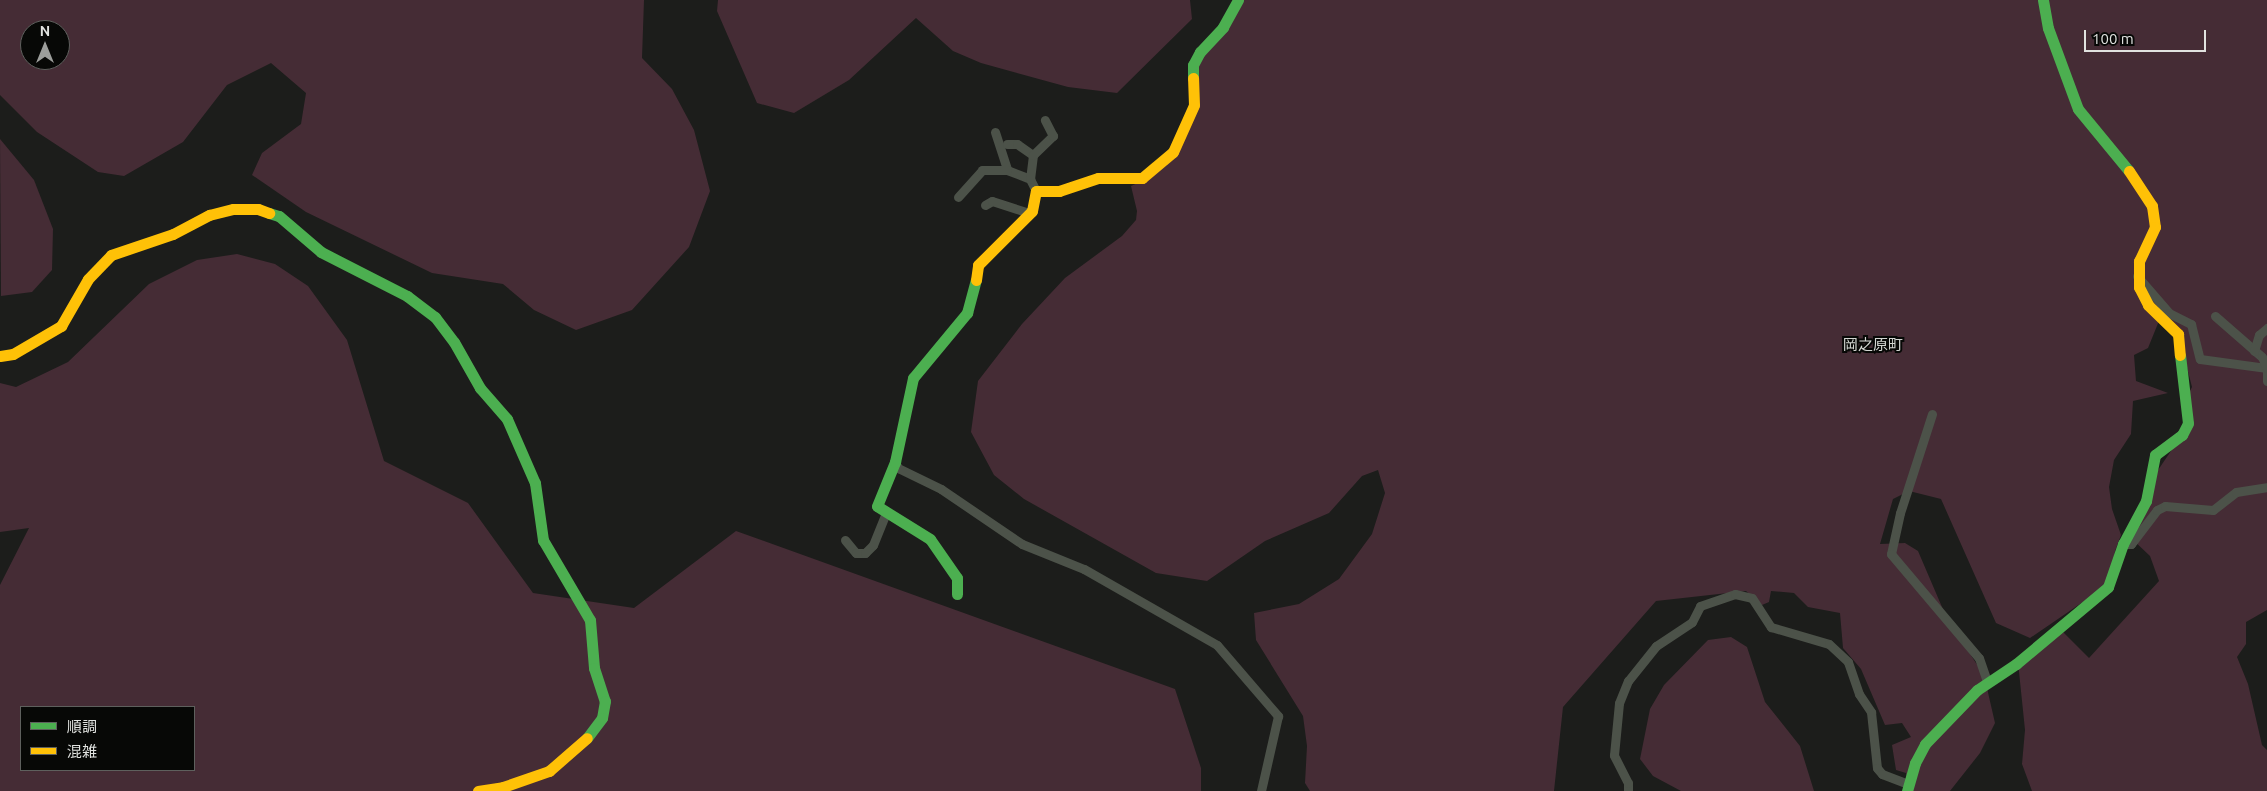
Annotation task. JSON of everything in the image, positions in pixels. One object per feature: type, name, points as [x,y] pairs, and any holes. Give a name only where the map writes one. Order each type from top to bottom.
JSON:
[{"type":"street","points":[[1036,191],[1059,191],[1098,178],[1128,180],[1142,178],[1156,169],[1174,152],[1194,105],[1194,65],[1200,52],[1223,27],[1238,0]]},
{"type":"street","points":[[1628,791],[1628,783],[1614,755],[1619,703],[1628,681],[1656,646],[1692,622],[1700,606],[1735,594],[1752,598],[1771,627],[1830,644],[1848,662],[1859,694],[1871,712],[1877,768],[1882,774],[1908,787],[1925,744],[1987,681],[2016,664],[2108,587],[2123,544],[2146,501],[2155,455],[2182,435],[2188,423],[2178,334],[2148,305],[2137,276],[2141,257],[2155,227],[2152,206],[2119,156],[2078,109],[2048,28],[2043,0]]},
{"type":"street","points":[[957,594],[957,578],[930,539],[877,506],[876,502],[895,462],[909,390],[916,373],[932,358],[967,313],[975,294],[978,265],[1030,213],[1036,191],[1030,179],[1033,155],[1053,136],[1044,120]]},
{"type":"street","points":[[995,132],[1007,170]]},
{"type":"street","points":[[1007,144],[1017,144],[1033,155]]},
{"type":"street","points":[[958,197],[982,170],[1007,170],[1030,179]]},
{"type":"street","points":[[985,205],[992,201],[1030,213]]},
{"type":"street","points":[[0,356],[13,354],[62,326],[88,279],[111,255],[173,234],[208,215],[233,209],[258,209],[279,216],[320,252],[407,296],[435,317],[454,342],[480,388],[506,419],[524,452],[535,483],[542,540],[590,620],[594,668],[604,701],[602,718],[597,726],[577,749],[549,772],[503,788],[478,791]]},
{"type":"street","points":[[2137,276],[2169,314],[2191,324],[2200,360],[2267,368]]},
{"type":"street","points":[[2215,316],[2254,351],[2267,368],[2267,382]]},
{"type":"street","points":[[2254,351],[2259,334],[2267,328]]},
{"type":"street","points":[[1932,414],[1900,513],[1891,554],[1979,658],[1987,681]]},
{"type":"street","points":[[895,462],[898,468],[941,489],[1022,544],[1084,569],[1217,645],[1278,716],[1261,791]]},
{"type":"street","points":[[2123,544],[2131,544],[2157,510],[2164,506],[2213,510],[2236,492],[2267,487]]},
{"type":"street","points":[[845,540],[856,554],[865,553],[873,546],[886,512]]},
{"type":"shaded area","points":[[0,0],[644,0],[642,58],[672,89],[694,130],[710,191],[689,247],[632,310],[576,330],[534,310],[503,284],[432,273],[306,212],[252,175],[262,153],[301,124],[306,93],[271,63],[227,85],[183,142],[124,176],[98,172],[37,132],[0,95]]},
{"type":"shaded area","points":[[718,0],[1190,0],[1192,19],[1117,93],[1068,87],[981,63],[953,51],[916,18],[849,80],[794,113],[757,103],[717,11]]},
{"type":"shaded area","points":[[1243,0],[2267,0],[2267,610],[2246,622],[2246,644],[2237,657],[2248,684],[2262,745],[2267,750],[2267,791],[2032,791],[2022,764],[2025,730],[2018,662],[2058,627],[2089,658],[2159,581],[2150,556],[2131,538],[2156,473],[2173,448],[2184,422],[2187,397],[2192,387],[2182,348],[2161,316],[2148,348],[2134,355],[2136,381],[2168,393],[2133,401],[2131,434],[2114,460],[2109,487],[2112,509],[2121,535],[2115,551],[2112,582],[2030,638],[1996,623],[1941,499],[1909,491],[1893,499],[1880,544],[1905,543],[1918,551],[1948,621],[1984,675],[1995,723],[1980,753],[1950,791],[1906,791],[1906,773],[1896,770],[1892,745],[1911,737],[1902,723],[1885,725],[1861,669],[1843,648],[1840,613],[1808,607],[1794,593],[1771,591],[1769,602],[1762,605],[1746,591],[1656,601],[1563,707],[1554,791],[1310,791],[1305,783],[1307,746],[1303,716],[1256,640],[1254,613],[1299,604],[1339,579],[1372,534],[1385,493],[1378,470],[1362,476],[1329,513],[1265,541],[1207,581],[1156,573],[1024,499],[994,475],[971,432],[978,381],[1022,324],[1065,278],[1122,236],[1136,220],[1137,211],[1131,186],[1151,177],[1178,154],[1199,61]]},
{"type":"shaded area","points":[[0,139],[34,180],[53,229],[52,270],[32,292],[1,296]]},
{"type":"shaded area","points":[[237,254],[275,264],[308,286],[347,340],[384,461],[468,503],[533,593],[634,608],[736,531],[1175,689],[1201,768],[1201,791],[0,791],[0,585],[29,528],[0,532],[0,383],[16,387],[68,362],[149,284],[197,260]]},
{"type":"shaded area","points":[[1731,637],[1747,647],[1765,702],[1800,746],[1814,791],[1681,791],[1653,776],[1640,759],[1650,709],[1664,685],[1708,640]]},
{"type":"traffic: fast","points":[[1193,78],[1193,65],[1200,52],[1223,27],[1238,0]]},
{"type":"traffic: fast","points":[[2043,0],[2048,28],[2078,109],[2129,171]]},
{"type":"traffic: fast","points":[[269,213],[279,216],[321,252],[407,296],[435,317],[454,342],[480,388],[507,419],[535,483],[543,540],[590,620],[594,668],[605,701],[602,718],[587,738]]},
{"type":"traffic: fast","points":[[957,594],[957,578],[930,539],[877,506],[895,462],[913,378],[967,313],[976,280]]},
{"type":"traffic: fast","points":[[1907,791],[1915,763],[1925,744],[1977,690],[2016,664],[2108,587],[2123,544],[2146,501],[2155,455],[2182,435],[2188,423],[2180,355]]},
{"type":"traffic: slow","points":[[976,280],[978,265],[1032,211],[1036,191],[1059,191],[1098,178],[1142,178],[1173,152],[1194,105],[1193,78]]},
{"type":"traffic: slow","points":[[2129,171],[2152,206],[2155,227],[2139,261],[2139,287],[2148,305],[2178,334],[2180,355]]},
{"type":"traffic: slow","points":[[0,356],[13,354],[61,326],[88,279],[111,255],[173,234],[209,215],[233,209],[258,209],[269,213]]},
{"type":"traffic: slow","points":[[478,791],[503,787],[549,771],[587,738]]},
{"type":"district","name":"岡之原町","points":[[1873,345]]}]
